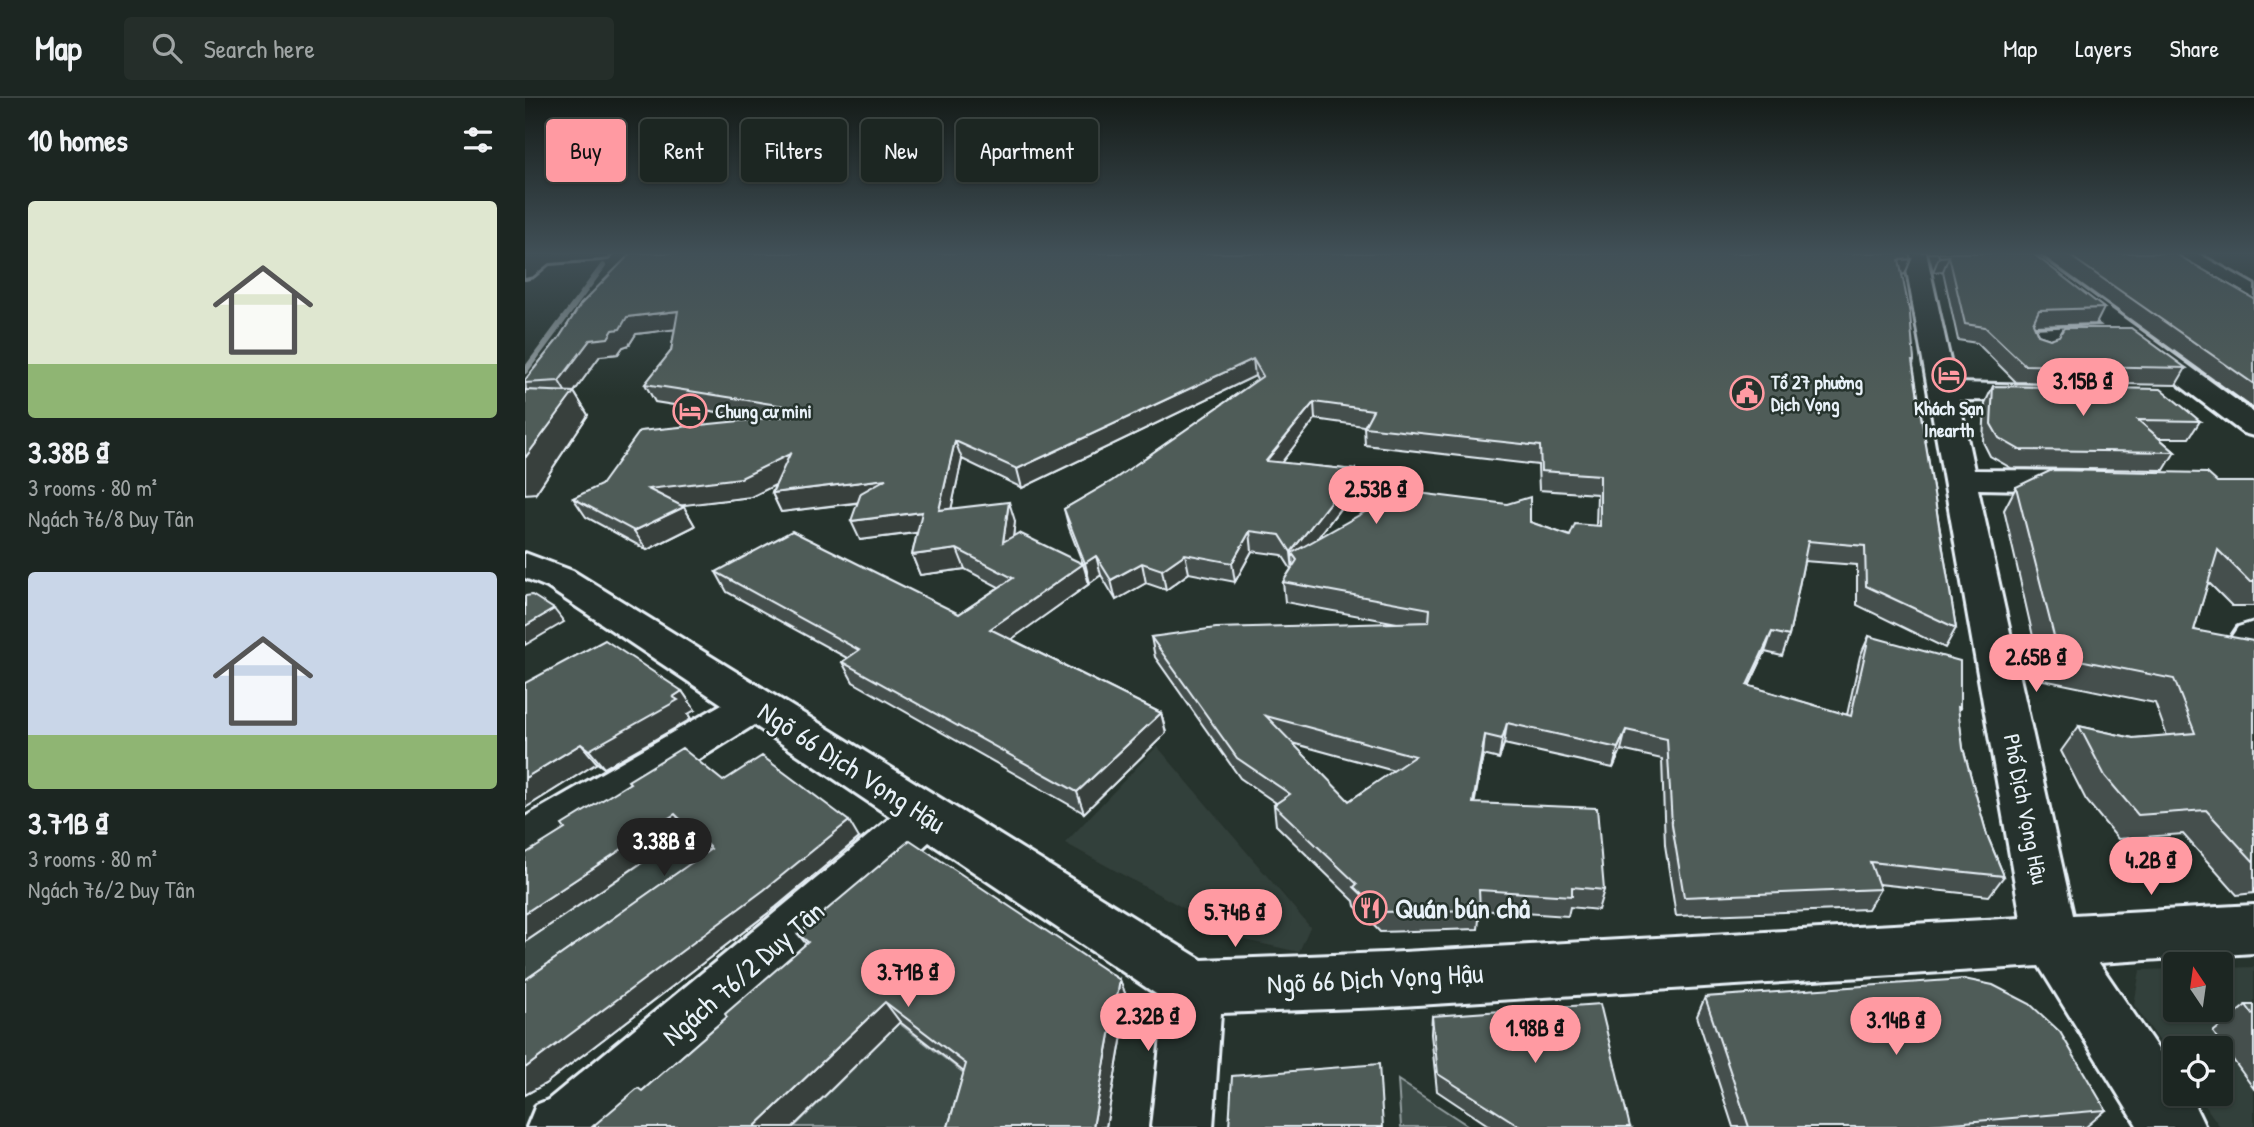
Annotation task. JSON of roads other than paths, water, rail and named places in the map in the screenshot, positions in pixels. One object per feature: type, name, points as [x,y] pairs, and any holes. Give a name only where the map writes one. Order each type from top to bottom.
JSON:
[{"type":"street","name":"Phố Dịch Vọng Hậu","points":[[1925,301],[2052,940],[2174,1127]]},
{"type":"street","points":[[2085,301],[2254,427]]},
{"type":"street","points":[[2041,345],[2041,334],[2129,334]]},
{"type":"street","points":[[1943,391],[2064,394]]},
{"type":"street","points":[[2173,396],[2213,397]]},
{"type":"street","points":[[1960,479],[2114,481]]},
{"type":"street","name":"Ngõ 66 Dịch Vọng Hậu","points":[[525,564],[560,579],[1195,987],[1385,979],[2254,929]]},
{"type":"street","points":[[2254,635],[2254,644]]},
{"type":"street","points":[[525,842],[755,704]]},
{"type":"street","name":"Ngách 76/2 Duy Tân","points":[[558,1127],[565,1126],[927,816]]},
{"type":"street","points":[[1182,1127],[1195,987]]},
{"type":"waterway","points":[[525,371],[577,301]]},
{"type":"place","name":"Khách Sạn Inearth","points":[[1949,375]]},
{"type":"place","name":"Tổ 27 phường Dịch Vọng","points":[[1747,393]]},
{"type":"place","name":"Chung cư mini","points":[[690,411]]},
{"type":"place","name":"Quán bún chả","points":[[1370,908]]}]
